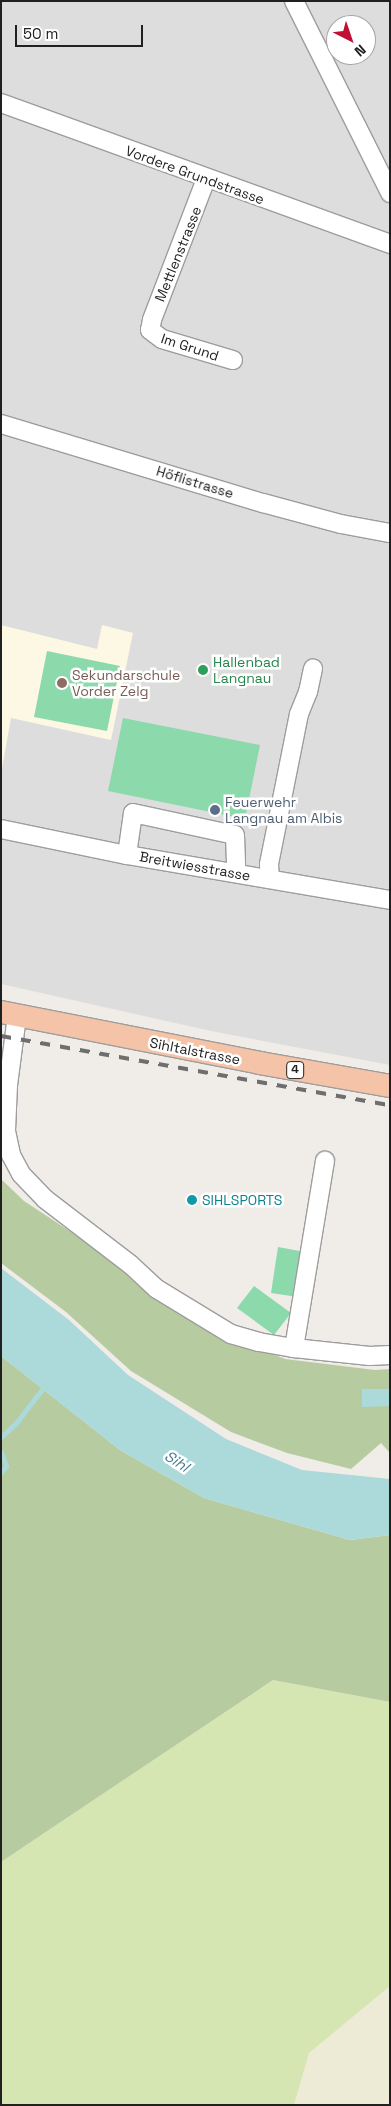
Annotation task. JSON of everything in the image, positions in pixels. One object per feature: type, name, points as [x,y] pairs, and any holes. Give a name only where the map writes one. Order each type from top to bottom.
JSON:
[{"type":"main road","name":"Sihltalstrasse","points":[[9,1014],[390,1086]]},
{"type":"street","points":[[294,1],[390,193]]},
{"type":"street","name":"Vordere Grundstrasse","points":[[1,103],[206,179],[390,244]]},
{"type":"street","name":"Mettlenstrasse","points":[[150,330],[152,320],[206,179]]},
{"type":"street","name":"Im Grund","points":[[150,330],[162,339],[233,360]]},
{"type":"street","name":"Höflistrasse","points":[[1,424],[263,503],[341,524],[390,532]]},
{"type":"street","points":[[270,879],[269,864],[299,714],[308,692],[313,669]]},
{"type":"street","points":[[127,854],[134,813],[235,835],[236,874]]},
{"type":"street","name":"Breitwiesstrasse","points":[[1,829],[236,874],[390,900]]},
{"type":"street","points":[[9,1014],[6,1131],[11,1155],[21,1174],[45,1199],[132,1265],[144,1278],[176,1301],[230,1334],[259,1342],[294,1348],[370,1356],[390,1355]]},
{"type":"street","points":[[294,1348],[325,1161]]},
{"type":"shaded area","points":[[1,1],[390,1],[390,1065],[211,1031],[1,984]]},
{"type":"shaded area","name":"Sekundarschule Vorder Zelg","points":[[1,625],[97,649],[102,625],[133,633],[111,740],[11,718],[1,774]]},
{"type":"shaded area","points":[[390,1986],[390,2105],[294,2105],[309,2053]]},
{"type":"green space","points":[[47,651],[120,666],[107,731],[34,717]]},
{"type":"green space","points":[[123,718],[260,745],[245,819],[108,791]]},
{"type":"green space","points":[[1,1179],[24,1201],[135,1274],[188,1320],[285,1359],[375,1370],[390,1369],[390,1453],[381,1443],[351,1469],[287,1453],[231,1432],[131,1371],[66,1312],[1,1263]]},
{"type":"green space","points":[[278,1247],[305,1252],[298,1297],[271,1293]]},
{"type":"green space","points":[[254,1286],[291,1313],[274,1335],[237,1308]]},
{"type":"green space","points":[[1,1356],[120,1450],[204,1498],[350,1540],[390,1535],[390,1702],[273,1680],[1,1862]]},
{"type":"green space","points":[[273,1680],[390,1702],[390,1986],[309,2053],[294,2105],[1,2105],[1,1862]]},
{"type":"water","name":"Sihl","points":[[1,1268],[69,1320],[128,1375],[226,1439],[302,1470],[390,1479],[390,1535],[350,1540],[204,1498],[120,1450],[1,1356]]},
{"type":"water","points":[[362,1389],[390,1389],[390,1406],[362,1407]]},
{"type":"waterway","points":[[1,1437],[16,1423],[46,1384]]},
{"type":"waterway","points":[[1,1452],[6,1466],[1,1472]]},
{"type":"railway","points":[[1,1036],[390,1105]]},
{"type":"place","name":"Hallenbad Langnau","points":[[203,670]]},
{"type":"place","name":"Sekundarschule Vorder Zelg","points":[[62,683]]},
{"type":"place","name":"Feuerwehr Langnau am Albis","points":[[215,810]]},
{"type":"place","name":"SIHLSPORTS","points":[[192,1200]]}]
